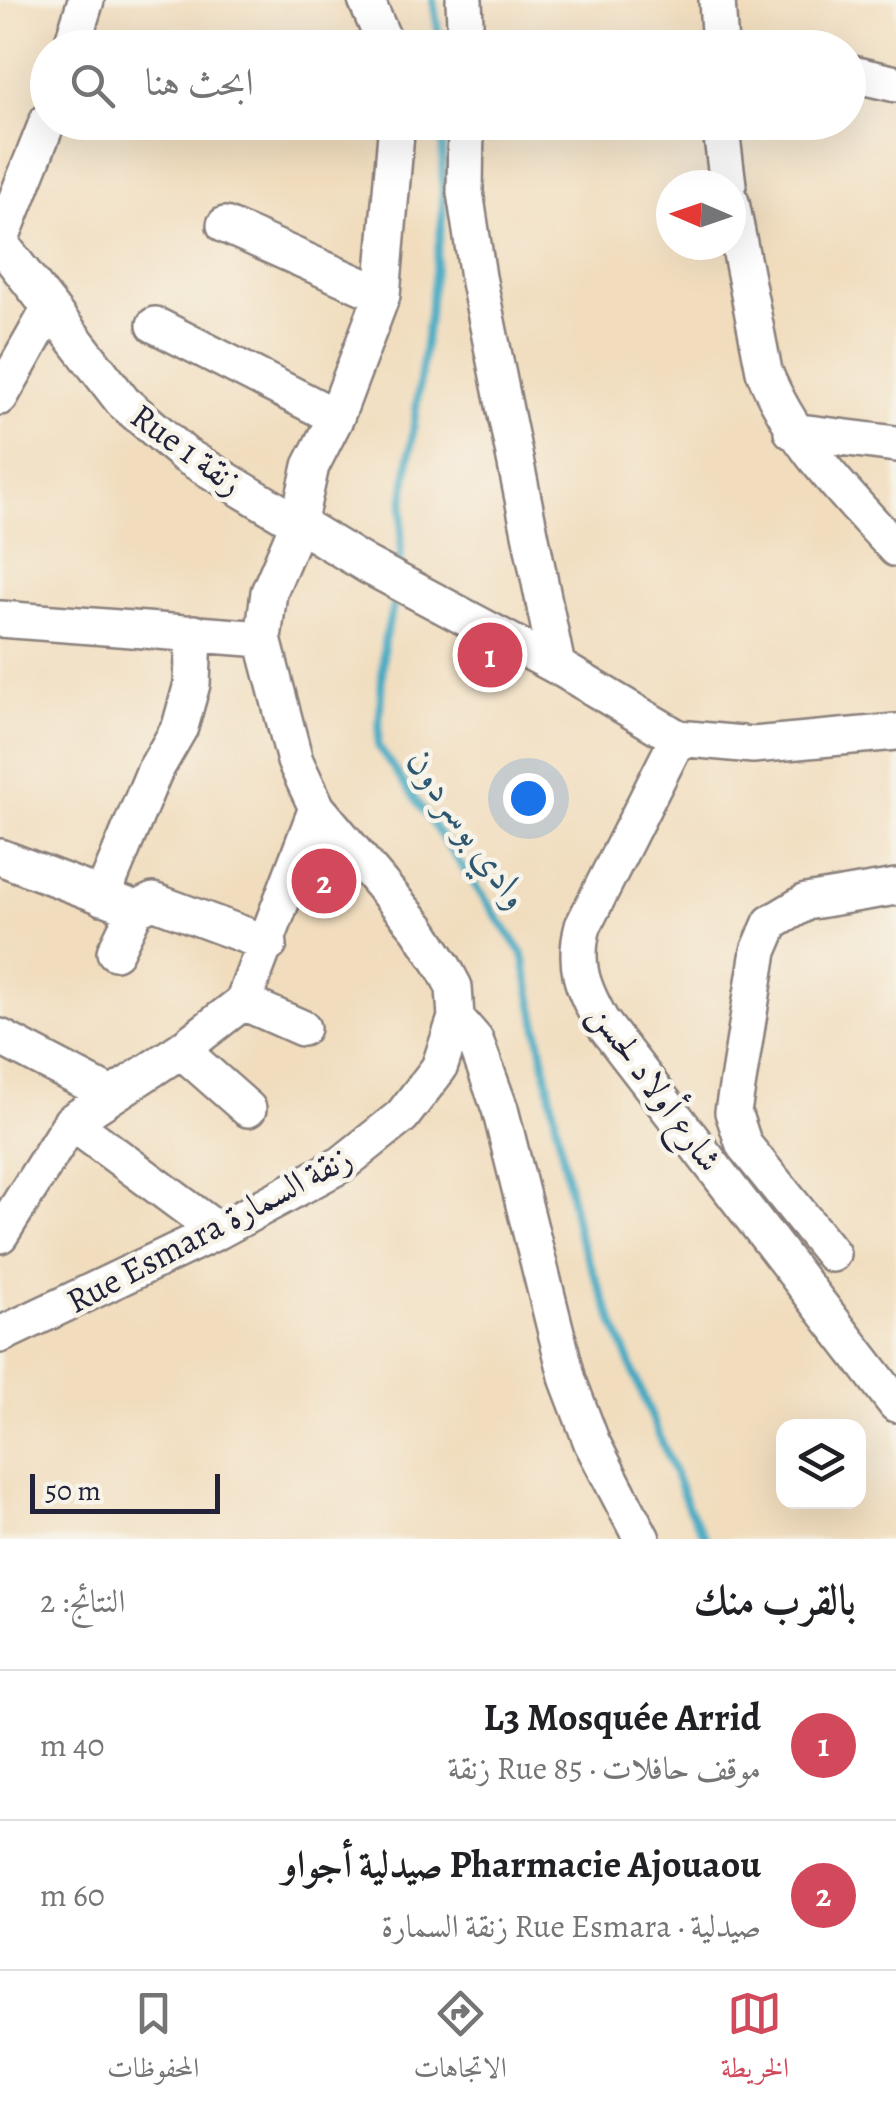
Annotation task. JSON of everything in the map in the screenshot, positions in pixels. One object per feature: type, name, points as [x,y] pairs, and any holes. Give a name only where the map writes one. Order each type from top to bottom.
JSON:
[{"type":"street","points":[[77,30],[86,0]]},
{"type":"street","points":[[366,0],[380,30]]},
{"type":"street","points":[[464,0],[465,30]]},
{"type":"street","points":[[717,0],[724,30]]},
{"type":"street","points":[[866,77],[896,84]]},
{"type":"street","points":[[0,242],[40,140]]},
{"type":"street","points":[[395,140],[382,295],[336,417],[310,466],[298,524],[278,564],[263,638],[295,762],[317,808],[418,928],[454,987],[456,1018],[475,1040],[500,1109],[568,1380],[592,1443],[642,1539]]},
{"type":"street","points":[[466,140],[466,192],[478,277],[557,666]]},
{"type":"street","points":[[722,140],[726,170]]},
{"type":"street","points":[[225,225],[382,295]]},
{"type":"street","name":"Rue زنقة 1","points":[[0,242],[94,369],[154,432],[221,480],[367,565],[557,666],[678,738]]},
{"type":"street","points":[[742,260],[764,371],[792,431],[896,549]]},
{"type":"street","points":[[0,396],[50,310]]},
{"type":"street","points":[[155,325],[336,417]]},
{"type":"street","points":[[792,431],[896,444]]},
{"type":"street","points":[[0,619],[263,638]]},
{"type":"street","points":[[102,896],[154,772],[180,727],[192,684],[194,633]]},
{"type":"street","points":[[678,738],[754,745],[896,732]]},
{"type":"street","name":"شارع أولاد لحسن","points":[[678,738],[583,926],[575,956],[580,978],[601,1022],[896,1404]]},
{"type":"street","points":[[0,1235],[71,1122],[109,1094],[162,1066],[243,1002],[317,808]]},
{"type":"street","points":[[0,857],[136,910]]},
{"type":"street","points":[[832,1254],[744,1145],[733,1112],[759,951],[771,923],[806,902],[896,887]]},
{"type":"street","points":[[116,952],[136,910],[154,901],[268,944]]},
{"type":"street","points":[[243,1002],[302,1028]]},
{"type":"street","name":"Rue Esmara زنقة السمارة","points":[[1,1332],[218,1231],[342,1164],[402,1116],[440,1068],[456,1018]]},
{"type":"street","points":[[0,1037],[109,1094]]},
{"type":"street","points":[[181,1050],[248,1109]]},
{"type":"street","points":[[71,1122],[218,1231]]},
{"type":"waterway","name":"وادي بوسردون","points":[[433,0],[438,30]]},
{"type":"waterway","name":"وادي بوسردون","points":[[400,569],[403,504],[443,213],[442,140]]},
{"type":"waterway","name":"وادي بوسردون","points":[[397,592],[384,641],[378,746],[523,954],[578,1234],[688,1507],[706,1539]]},
{"type":"place","name":"L3 Mosquée Arrid","points":[[490,655]]},
{"type":"place","name":"Pharmacie Ajouaou صيدلية أجواو","points":[[324,881]]}]
